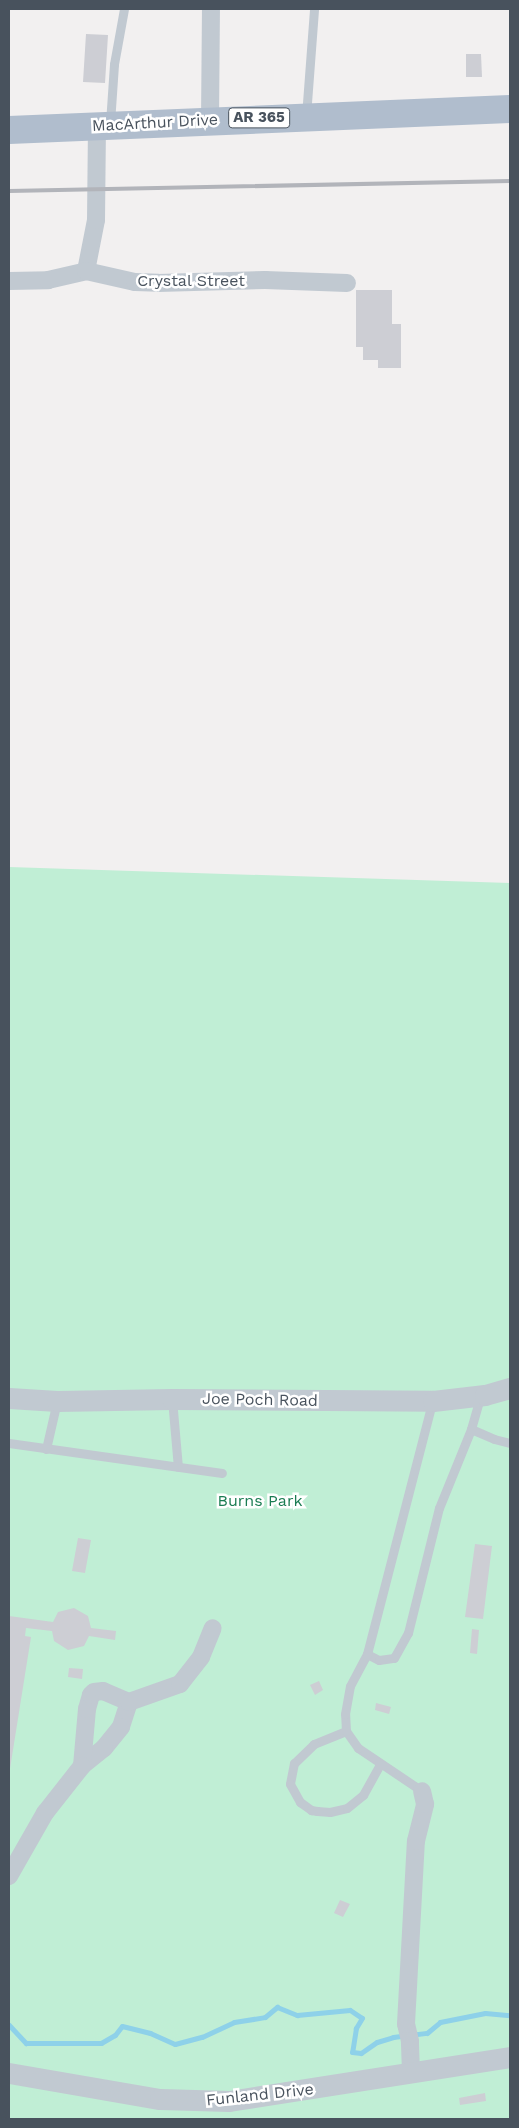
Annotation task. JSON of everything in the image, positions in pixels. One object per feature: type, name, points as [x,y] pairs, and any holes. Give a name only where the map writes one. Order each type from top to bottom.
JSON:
[{"type":"main road","name":"MacArthur Drive","points":[[9,130],[210,120],[510,109]]},
{"type":"street","points":[[210,120],[211,9]]},
{"type":"street","points":[[86,271],[96,220],[103,126]]},
{"type":"street","name":"Crystal Street","points":[[9,281],[48,280],[86,271],[135,282],[265,280],[346,283]]},
{"type":"street","name":"Joe Poch Road","points":[[9,1398],[57,1401],[172,1399],[432,1401],[480,1396],[510,1388]]},
{"type":"street","points":[[82,1766],[87,1709],[91,1695],[94,1692],[103,1691],[129,1702],[180,1684],[201,1657],[213,1628]]},
{"type":"street","points":[[9,1876],[45,1813],[82,1766],[104,1748],[121,1727],[129,1702]]},
{"type":"street","points":[[412,2073],[408,2032],[416,1841],[425,1804],[422,1792]]},
{"type":"street","name":"Funland Drive","points":[[9,2073],[160,2099],[193,2102],[229,2101],[510,2057]]},
{"type":"lane","points":[[103,126],[124,9]]},
{"type":"lane","points":[[306,116],[314,9]]},
{"type":"lane","points":[[367,1654],[379,1660],[394,1658],[408,1633],[439,1508],[471,1429],[480,1396]]},
{"type":"lane","points":[[172,1399],[178,1467]]},
{"type":"lane","points":[[46,1449],[57,1401]]},
{"type":"lane","points":[[422,1792],[358,1748],[346,1731],[347,1697],[355,1674],[367,1654],[432,1401]]},
{"type":"lane","points":[[471,1429],[494,1439],[510,1443]]},
{"type":"lane","points":[[9,1443],[222,1473]]},
{"type":"lane","points":[[346,1731],[314,1744],[294,1763],[290,1784],[304,1806],[330,1812],[347,1808],[363,1795],[380,1764]]},
{"type":"green space","name":"Burns Park","points":[[9,867],[510,883],[510,2119],[9,2119]]},
{"type":"building","points":[[86,34],[108,35],[105,83],[83,82]]},
{"type":"building","points":[[466,54],[481,54],[482,77],[466,77]]},
{"type":"building","points":[[356,290],[392,290],[392,324],[401,324],[401,368],[378,368],[378,360],[363,360],[363,347],[356,347]]},
{"type":"building","points":[[78,1538],[91,1540],[85,1573],[72,1571]]},
{"type":"building","points":[[475,1544],[492,1546],[483,1619],[465,1617]]},
{"type":"building","points":[[74,1608],[88,1616],[91,1628],[116,1631],[115,1640],[89,1636],[84,1646],[68,1650],[54,1641],[52,1631],[26,1628],[25,1636],[31,1637],[9,1775],[9,1616],[53,1622],[58,1612]]},
{"type":"building","points":[[472,1629],[479,1630],[477,1654],[470,1653]]},
{"type":"building","points":[[69,1668],[83,1669],[82,1679],[68,1677]]},
{"type":"building","points":[[319,1681],[323,1690],[315,1695],[310,1685]]},
{"type":"building","points":[[376,1703],[391,1707],[389,1714],[375,1710]]},
{"type":"building","points":[[340,1900],[350,1904],[343,1917],[334,1913]]},
{"type":"building","points":[[485,2093],[486,2101],[460,2105],[459,2098]]},
{"type":"waterway","points":[[9,2025],[26,2043],[101,2043],[115,2035],[122,2026],[150,2033],[175,2044],[202,2037],[234,2022],[265,2017],[277,2007],[297,2015],[350,2010],[362,2018],[356,2028],[352,2052],[361,2053],[377,2042],[393,2037],[427,2033],[440,2022],[485,2013],[510,2015]]},
{"type":"railway","points":[[9,191],[510,181]]}]
